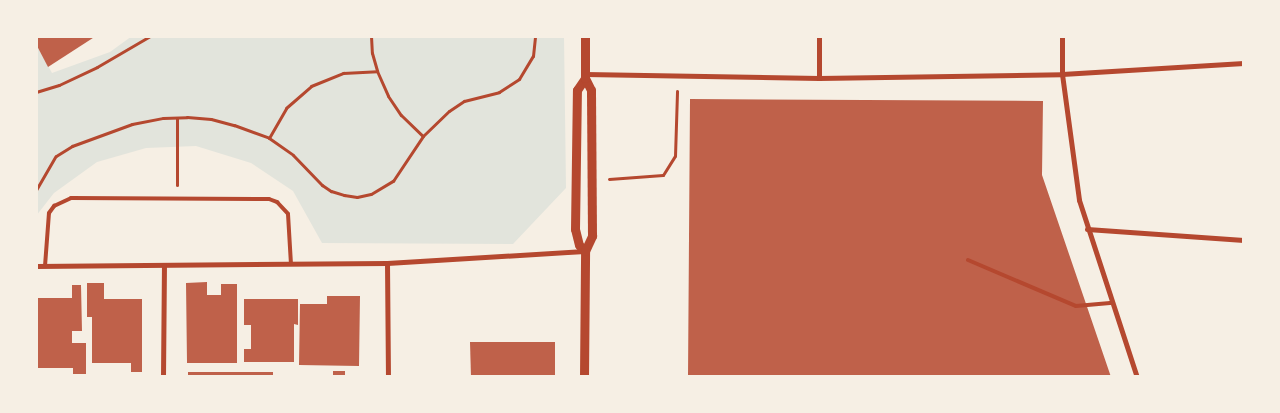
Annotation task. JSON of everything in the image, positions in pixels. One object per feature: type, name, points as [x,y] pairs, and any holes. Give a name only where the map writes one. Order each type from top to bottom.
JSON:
[{"type":"street","points":[[584,377],[585,251],[592,236],[591,90],[585,76],[585,36]]},
{"type":"street","points":[[819,36],[819,78]]},
{"type":"street","points":[[1062,36],[1062,74],[1079,200],[1137,377]]},
{"type":"street","points":[[585,76],[678,75],[819,78],[1062,74],[1244,63]]},
{"type":"street","points":[[585,76],[578,90],[575,229],[579,245],[585,251]]},
{"type":"street","points":[[1087,228],[1244,240]]},
{"type":"street","points":[[36,266],[387,263],[585,251]]},
{"type":"street","points":[[387,263],[388,377]]},
{"type":"street","points":[[162,377],[164,265]]},
{"type":"lane","points":[[45,266],[49,213],[62,201],[71,198],[269,199],[277,202],[288,214],[291,264]]},
{"type":"lane","points":[[968,260],[1076,306],[1113,303]]},
{"type":"path","points":[[36,92],[59,85],[97,68],[150,36]]},
{"type":"path","points":[[371,36],[372,53],[377,71],[388,96],[401,115],[423,136]]},
{"type":"path","points":[[36,190],[56,156],[72,146],[132,124],[177,118],[211,119],[269,138],[309,169],[322,185],[344,195],[357,196],[377,192],[394,180],[423,136],[449,111],[464,101],[499,92],[519,79],[533,56],[535,36]]},
{"type":"path","points":[[269,138],[286,108],[311,86],[343,73],[377,71]]},
{"type":"path","points":[[591,180],[663,175],[675,156],[678,75]]},
{"type":"path","points":[[177,118],[177,199]]},
{"type":"shaded area","points":[[132,36],[564,36],[566,188],[513,244],[322,243],[293,191],[251,163],[196,146],[146,148],[97,162],[54,193],[36,216],[36,44],[52,73],[110,52]]},
{"type":"building","points":[[36,36],[96,36],[48,67],[36,44]]},
{"type":"building","points":[[690,99],[1043,101],[1042,175],[1111,377],[688,377]]},
{"type":"building","points":[[207,282],[207,295],[221,295],[221,284],[237,284],[237,363],[187,363],[186,283]]},
{"type":"building","points":[[87,283],[104,283],[104,299],[142,299],[142,372],[131,372],[131,363],[92,363],[92,317],[87,317]]},
{"type":"building","points":[[72,285],[81,285],[82,331],[72,331],[72,343],[86,343],[86,374],[73,374],[73,368],[36,368],[36,298],[72,298]]},
{"type":"building","points":[[327,296],[360,296],[359,366],[299,365],[300,304],[327,304]]},
{"type":"building","points":[[244,299],[298,299],[298,325],[294,324],[294,362],[244,362],[244,349],[251,349],[251,325],[244,325]]},
{"type":"building","points":[[470,342],[555,342],[555,377],[471,377]]},
{"type":"building","points":[[333,371],[345,371],[345,377],[333,377]]},
{"type":"building","points":[[188,372],[273,372],[273,377],[188,377]]}]
